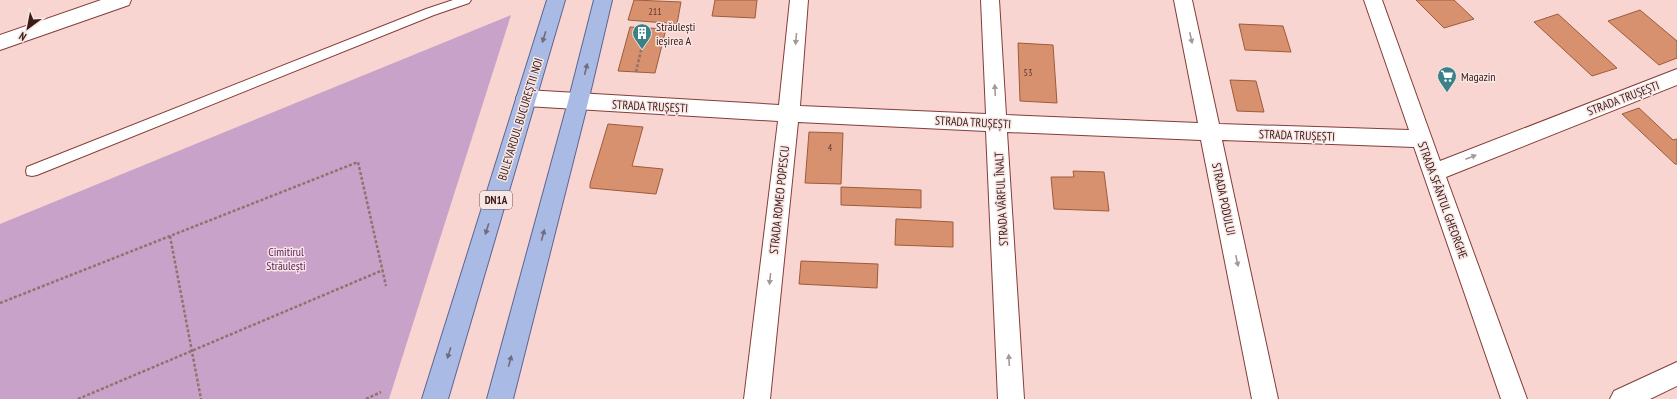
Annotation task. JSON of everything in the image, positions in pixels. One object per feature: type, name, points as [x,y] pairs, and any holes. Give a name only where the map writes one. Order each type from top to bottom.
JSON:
[{"type":"main road","name":"BULEVARDUL BUCUREȘTII NOI","points":[[435,399],[556,0]]},
{"type":"main road","points":[[500,399],[578,102],[603,0]]},
{"type":"street","points":[[0,43],[122,0]]},
{"type":"street","name":"STRADA ROMEO POPESCU","points":[[757,399],[789,113],[799,0]]},
{"type":"street","name":"STRADA VÂRFUL ÎNALT","points":[[990,0],[1011,399]]},
{"type":"street","name":"STRADA PODULUI","points":[[1183,0],[1265,399]]},
{"type":"street","name":"STRADA SFÂNTUL GHEORGHE","points":[[1373,0],[1514,399]]},
{"type":"street","name":"STRADA TRUȘEȘTI","points":[[1435,172],[1677,77]]},
{"type":"street","name":"STRADA TRUȘEȘTI","points":[[526,98],[578,102],[997,123],[1421,139]]},
{"type":"street","points":[[1623,399],[1677,374]]},
{"type":"lane","points":[[32,171],[430,12],[465,0]]},
{"type":"path","points":[[636,72],[647,24]]},
{"type":"path","points":[[0,304],[358,162],[386,286]]},
{"type":"path","points":[[170,236],[201,399]]},
{"type":"path","points":[[78,399],[383,270]]},
{"type":"path","points":[[366,399],[381,392]]},
{"type":"green space","name":"Cimitirul Străulești","points":[[511,15],[389,399],[0,399],[0,224]]},
{"type":"building","points":[[634,0],[681,2],[677,24],[628,20]]},
{"type":"building","points":[[715,0],[757,0],[755,18],[712,16]]},
{"type":"building","points":[[1416,0],[1454,0],[1474,19],[1444,28]]},
{"type":"building","points":[[1640,10],[1677,41],[1677,58],[1659,65],[1608,21]]},
{"type":"building","points":[[1558,14],[1617,68],[1592,76],[1534,22]]},
{"type":"building","points":[[1239,24],[1283,26],[1291,52],[1245,50]]},
{"type":"building","name":"Străulești ieșirea A","points":[[630,27],[666,29],[655,73],[618,71]]},
{"type":"building","points":[[1018,43],[1053,45],[1057,103],[1020,101]]},
{"type":"building","points":[[1230,80],[1256,81],[1264,112],[1237,111]]},
{"type":"building","points":[[1639,108],[1673,140],[1677,139],[1677,164],[1675,164],[1622,114]]},
{"type":"building","points":[[608,124],[643,127],[632,166],[663,169],[656,194],[590,188]]},
{"type":"building","points":[[809,132],[843,133],[841,184],[805,183]]},
{"type":"building","points":[[1073,171],[1104,172],[1109,211],[1054,209],[1051,177],[1074,177]]},
{"type":"building","points":[[841,187],[921,190],[921,208],[841,205]]},
{"type":"building","points":[[896,219],[953,222],[953,247],[895,245]]},
{"type":"building","points":[[801,261],[878,264],[877,288],[799,284]]},
{"type":"place","name":"Străulești ieșirea A","points":[[642,50]]},
{"type":"place","name":"Magazin","points":[[1447,93]]}]
